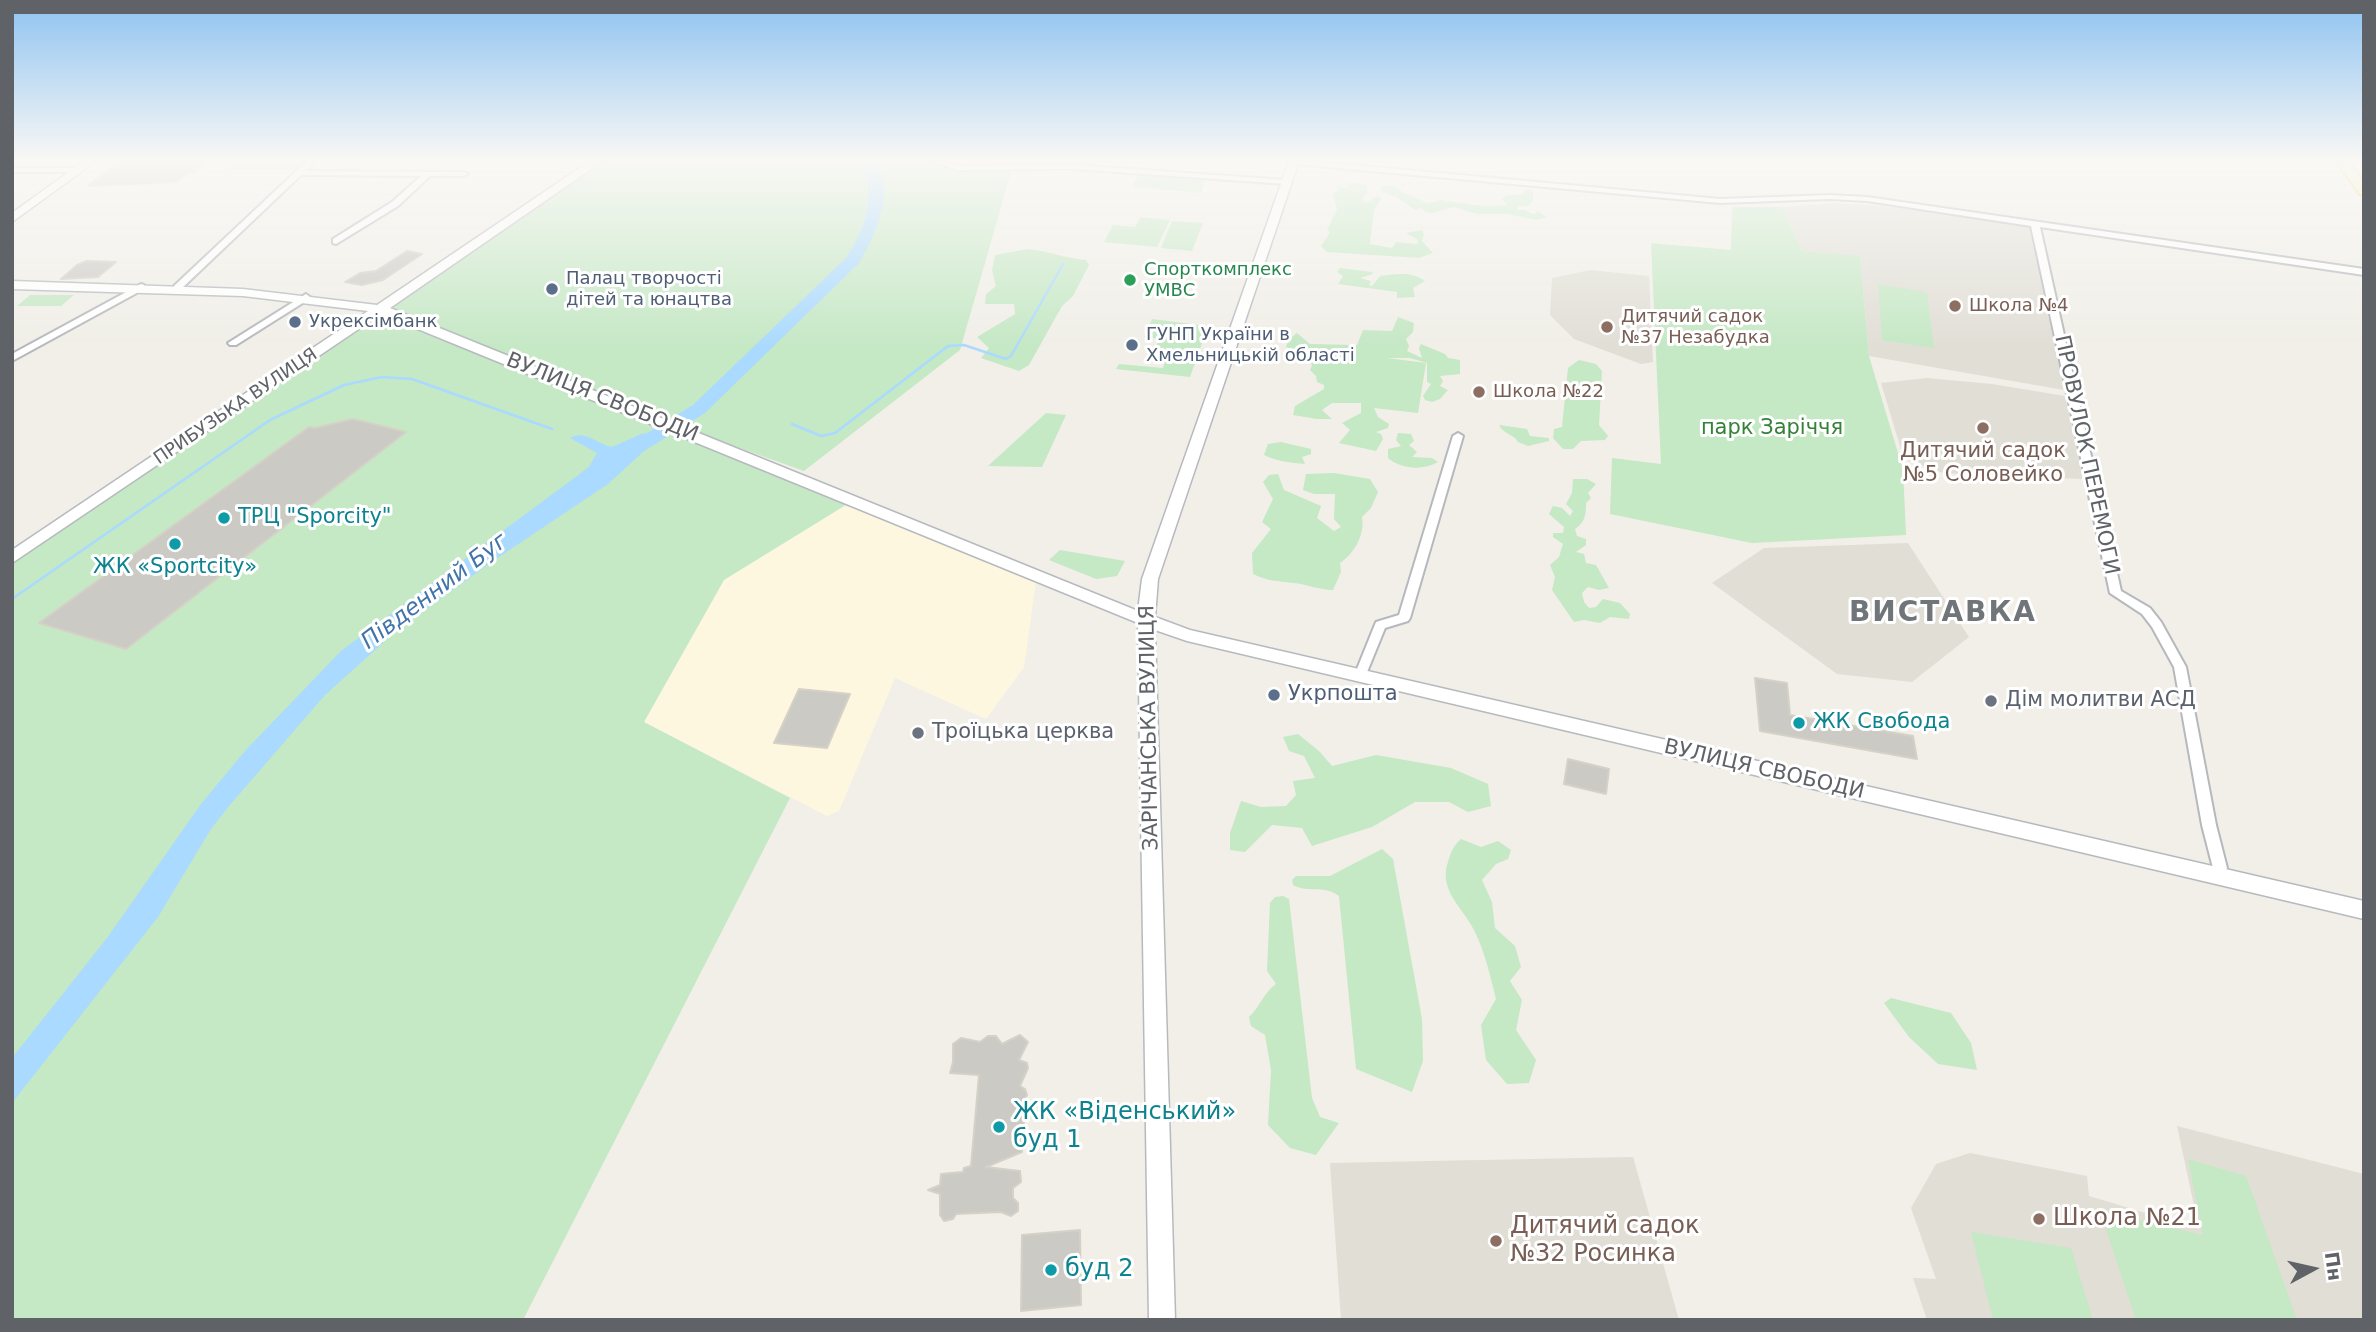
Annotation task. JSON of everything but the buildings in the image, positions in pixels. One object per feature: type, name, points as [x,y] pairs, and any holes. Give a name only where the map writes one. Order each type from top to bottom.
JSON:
[{"type":"main road","name":"ПРИБУЗЬКА ВУЛИЦЯ","points":[[12,558],[507,223]]},
{"type":"main road","name":"ЗАРІЧАНСЬКА ВУЛИЦЯ","points":[[1162,1320],[1156,623],[1150,579],[1272,223]]},
{"type":"main road","name":"ВУЛИЦЯ СВОБОДИ","points":[[12,285],[177,288],[306,297],[381,309],[713,443],[1097,603],[1187,635],[1369,673],[2330,902],[2364,905]]},
{"type":"main road","name":"ВУЛИЦЯ СВОБОДИ","points":[[1539,713],[2220,868],[2364,905]]},
{"type":"street","points":[[177,288],[245,223]]},
{"type":"street","points":[[336,241],[364,223]]},
{"type":"street","points":[[2029,223],[2364,272]]},
{"type":"street","name":"ПРОВУЛОК ПЕРЕМОГИ","points":[[2035,224],[2116,593],[2146,611],[2157,625],[2180,667],[2209,825],[2220,868]]},
{"type":"street","points":[[12,358],[141,287]]},
{"type":"street","points":[[233,343],[306,297]]},
{"type":"street","points":[[1369,673],[1380,625],[1404,618],[1458,436]]},
{"type":"shaded area","name":"Школа №4","points":[[1789,223],[2003,223],[2029,227],[2064,390],[1869,356],[1860,257],[1802,251]]},
{"type":"shaded area","name":"Дитячий садок №37 Незабудка","points":[[1590,270],[1649,276],[1653,362],[1641,364],[1574,339],[1550,315],[1552,278]]},
{"type":"shaded area","name":"Дитячий садок №5 Соловейко","points":[[1927,378],[1992,384],[2065,396],[2083,479],[1943,473],[1904,459],[1881,383]]},
{"type":"shaded area","points":[[849,503],[1036,581],[1024,667],[986,719],[895,678],[839,811],[827,816],[644,722],[724,580]]},
{"type":"shaded area","points":[[1908,543],[1969,637],[1912,682],[1837,674],[1712,583],[1764,548]]},
{"type":"shaded area","name":"Школа №21","points":[[2177,1126],[2364,1174],[2364,1320],[1927,1320],[1913,1278],[1936,1279],[1911,1208],[1936,1164],[1970,1153],[2087,1176],[2089,1196],[2199,1229]]},
{"type":"shaded area","name":"Дитячий садок №32 Росинка","points":[[1633,1157],[1679,1320],[1341,1320],[1330,1163]]},
{"type":"green space","points":[[510,223],[996,223],[960,350],[804,471],[717,440],[387,307]]},
{"type":"green space","points":[[1137,223],[1168,223],[1157,247],[1104,242],[1113,225],[1135,227]]},
{"type":"green space","points":[[1171,223],[1203,223],[1192,251],[1161,248]]},
{"type":"green space","points":[[1330,223],[1372,223],[1370,244],[1392,248],[1396,242],[1417,244],[1418,240],[1406,233],[1422,230],[1422,241],[1433,253],[1419,258],[1327,252],[1321,246],[1330,232],[1327,230]]},
{"type":"green space","name":"парк Заріччя","points":[[1732,223],[1789,223],[1802,251],[1860,256],[1869,356],[1903,470],[1906,535],[1752,543],[1610,514],[1612,458],[1661,464],[1651,243],[1731,250]]},
{"type":"green space","points":[[1027,249],[1086,260],[1089,265],[1073,296],[1062,306],[1029,365],[1019,371],[981,358],[989,348],[977,337],[1015,314],[1014,304],[985,304],[986,294],[996,286],[992,270],[995,255]]},
{"type":"green space","points":[[1340,268],[1372,272],[1373,274],[1360,278],[1371,281],[1369,285],[1372,286],[1380,276],[1409,274],[1425,281],[1413,288],[1415,297],[1397,298],[1397,292],[1338,284],[1343,276],[1337,272]]},
{"type":"green space","points":[[1878,284],[1927,292],[1934,348],[1882,340]]},
{"type":"green space","points":[[30,295],[74,295],[61,306],[17,306]]},
{"type":"green space","points":[[381,312],[849,503],[724,580],[644,722],[790,798],[523,1320],[12,1320],[12,562]]},
{"type":"green space","points":[[1398,317],[1414,323],[1413,332],[1406,339],[1409,346],[1407,351],[1422,358],[1419,348],[1421,344],[1445,354],[1448,358],[1460,360],[1460,374],[1440,376],[1443,381],[1440,386],[1448,390],[1440,399],[1432,402],[1425,400],[1423,396],[1431,384],[1427,382],[1427,363],[1410,358],[1387,358],[1426,363],[1418,413],[1374,408],[1378,417],[1389,424],[1388,428],[1376,432],[1381,434],[1383,439],[1376,451],[1339,443],[1350,430],[1342,423],[1361,413],[1361,403],[1332,403],[1322,410],[1332,419],[1293,415],[1295,406],[1324,389],[1324,385],[1317,382],[1316,376],[1310,370],[1312,366],[1309,356],[1286,347],[1289,339],[1297,333],[1310,344],[1357,345],[1363,330],[1392,331]]},
{"type":"green space","points":[[1152,319],[1208,326],[1190,377],[1116,369],[1119,364],[1163,368],[1166,358],[1160,357],[1162,351],[1155,350],[1159,339],[1144,337]]},
{"type":"green space","points":[[1579,360],[1596,364],[1602,371],[1599,425],[1608,436],[1605,440],[1581,441],[1573,449],[1563,449],[1553,438],[1554,429],[1562,427],[1568,368]]},
{"type":"green space","points":[[1046,413],[1066,415],[1042,467],[988,466]]},
{"type":"green space","points":[[1499,425],[1527,429],[1530,436],[1549,438],[1549,441],[1528,446],[1518,442]]},
{"type":"green space","points":[[1398,433],[1411,434],[1414,441],[1409,445],[1417,452],[1412,457],[1432,458],[1438,462],[1412,468],[1393,462],[1388,458],[1388,449],[1401,446],[1396,440]]},
{"type":"green space","points":[[1281,442],[1311,449],[1311,454],[1302,457],[1305,464],[1264,455],[1268,444]]},
{"type":"green space","points":[[1334,473],[1370,479],[1378,492],[1371,508],[1362,517],[1358,543],[1340,563],[1341,572],[1333,590],[1253,574],[1252,553],[1271,529],[1262,522],[1273,499],[1263,482],[1269,475],[1278,474],[1284,490],[1321,506],[1317,518],[1334,531],[1341,527],[1334,519],[1335,494],[1314,494],[1303,490],[1306,474]]},
{"type":"green space","points":[[1573,479],[1587,479],[1596,484],[1588,493],[1591,498],[1586,503],[1583,521],[1575,529],[1577,536],[1586,539],[1586,545],[1576,552],[1584,554],[1586,563],[1596,565],[1609,588],[1599,590],[1588,587],[1582,593],[1584,602],[1589,608],[1596,607],[1603,599],[1620,603],[1630,614],[1629,619],[1610,617],[1600,623],[1584,620],[1574,622],[1552,590],[1555,577],[1550,565],[1559,557],[1563,544],[1553,537],[1553,533],[1563,533],[1564,527],[1549,514],[1553,506],[1562,508],[1570,516],[1573,511],[1566,504],[1572,493]]},
{"type":"green space","points":[[1060,550],[1125,561],[1117,576],[1096,579],[1049,560]]},
{"type":"green space","points":[[1298,734],[1332,766],[1376,755],[1451,768],[1488,784],[1491,806],[1468,812],[1449,802],[1415,802],[1372,827],[1312,846],[1302,828],[1272,825],[1245,852],[1230,850],[1230,833],[1241,801],[1261,807],[1286,806],[1296,795],[1293,781],[1315,778],[1304,756],[1289,751],[1283,737]]},
{"type":"green space","points":[[1461,839],[1481,847],[1498,841],[1511,850],[1508,859],[1496,864],[1482,880],[1492,902],[1495,928],[1515,946],[1521,967],[1510,981],[1522,1000],[1516,1030],[1536,1060],[1529,1083],[1507,1084],[1486,1060],[1481,1025],[1496,999],[1478,938],[1453,898],[1446,881],[1450,855]]},
{"type":"green space","points":[[1382,849],[1393,859],[1422,1019],[1423,1061],[1412,1092],[1356,1069],[1339,896],[1327,890],[1299,888],[1293,885],[1292,880],[1296,876],[1330,876]]},
{"type":"green space","points":[[1283,896],[1289,899],[1312,1098],[1320,1117],[1339,1123],[1316,1155],[1290,1148],[1268,1125],[1271,1070],[1265,1035],[1251,1026],[1249,1017],[1276,984],[1267,971],[1270,903],[1275,897]]},
{"type":"green space","points":[[1891,998],[1951,1013],[1971,1043],[1977,1070],[1938,1064],[1909,1037],[1884,1003]]},
{"type":"green space","points":[[2188,1159],[2246,1176],[2297,1320],[2136,1320],[2100,1211],[2203,1235]]},
{"type":"green space","points":[[1971,1232],[2071,1248],[2093,1320],[1993,1320]]},
{"type":"water","points":[[644,433],[656,440],[608,484],[490,563],[394,633],[325,695],[211,829],[158,917],[12,1103],[12,1058],[107,938],[201,804],[245,751],[341,651],[589,467],[597,453],[570,438],[585,436],[612,447]]},
{"type":"waterway","name":"Південний Буг","points":[[626,454],[699,409],[853,260],[871,223]]},
{"type":"waterway","points":[[792,424],[821,436],[835,433],[948,346],[964,345],[1006,359],[1011,356],[1063,264]]},
{"type":"waterway","points":[[12,599],[270,420],[344,385],[382,377],[412,379],[552,429]]},
{"type":"place","name":"Спорткомплекс УМВС","points":[[1130,280]]},
{"type":"place","name":"Палац творчості дітей та юнацтва","points":[[552,289]]},
{"type":"place","name":"Школа №4","points":[[1955,306]]},
{"type":"place","name":"Укрексімбанк","points":[[295,322]]},
{"type":"place","name":"Дитячий садок №37 Незабудка","points":[[1607,327]]},
{"type":"place","name":"ГУНП України в Хмельницькій області","points":[[1132,345]]},
{"type":"place","name":"Школа №22","points":[[1479,392]]},
{"type":"place","name":"Дитячий садок №5 Соловейко","points":[[1983,428]]},
{"type":"place","name":"ТРЦ \"Sporcity\"","points":[[224,518]]},
{"type":"place","name":"ЖК «Sportcity»","points":[[175,544]]},
{"type":"place","name":"Укрпошта","points":[[1274,695]]},
{"type":"place","name":"Дім молитви АСД","points":[[1991,701]]},
{"type":"place","name":"ЖК Свобода","points":[[1799,723]]},
{"type":"place","name":"Троїцька церква","points":[[918,733]]},
{"type":"place","name":"ЖК «Віденський» буд 1","points":[[999,1127]]},
{"type":"place","name":"Школа №21","points":[[2039,1219]]},
{"type":"place","name":"Дитячий садок №32 Росинка","points":[[1496,1241]]},
{"type":"place","name":"буд 2","points":[[1051,1270]]},
{"type":"district","name":"ВИСТАВКА","points":[[1943,614]]}]
